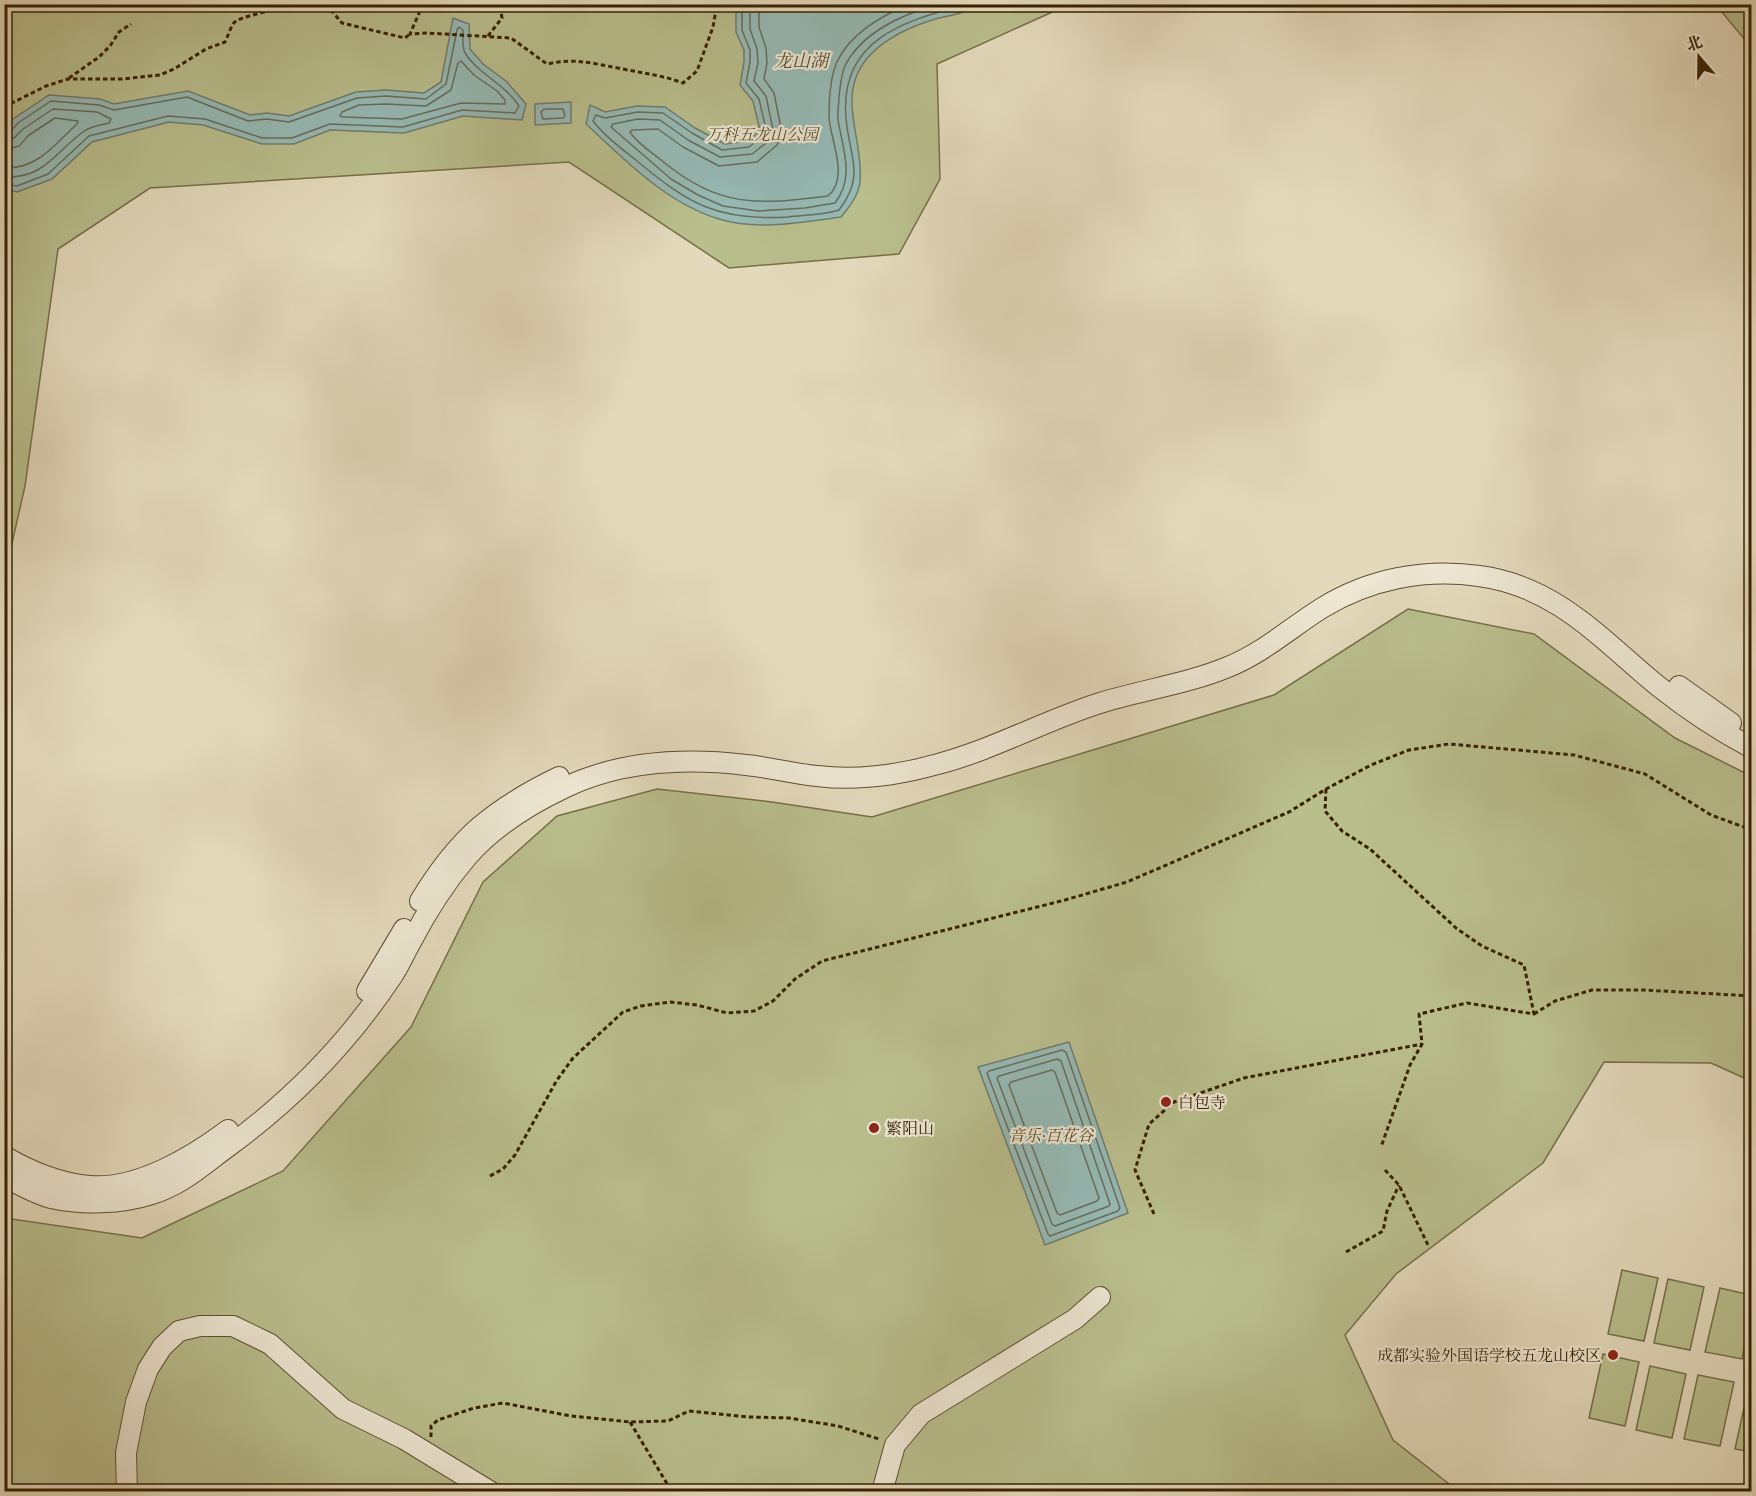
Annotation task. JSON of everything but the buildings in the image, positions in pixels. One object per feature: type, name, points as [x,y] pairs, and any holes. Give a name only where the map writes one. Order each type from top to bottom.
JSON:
[{"type":"street","points":[[4,1156],[53,1178],[91,1186],[123,1183],[152,1174],[212,1143],[295,1077],[340,1027],[374,982],[443,864],[461,843],[504,807],[531,790],[564,774],[590,765],[667,750],[723,750],[836,766],[870,764],[940,753],[1089,694],[1229,655],[1272,631],[1340,584],[1389,567],[1412,562],[1452,560],[1517,572],[1540,581],[1586,609],[1685,691],[1738,728],[1752,734]]},
{"type":"street","points":[[4,1176],[48,1197],[79,1201],[130,1200],[156,1193],[179,1183],[250,1131],[307,1081],[357,1026],[396,972],[435,901],[470,854],[497,828],[568,786],[626,768],[687,762],[747,765],[819,777],[890,775],[942,764],[1098,704],[1226,668],[1250,658],[1323,607],[1377,583],[1404,576],[1455,573],[1501,579],[1555,601],[1586,623],[1655,684],[1698,717],[1752,748]]},
{"type":"street","points":[[882,1491],[895,1445],[921,1414],[1075,1319],[1100,1298]]},
{"type":"street","points":[[127,1491],[126,1454],[136,1402],[148,1369],[162,1347],[179,1330],[200,1326],[233,1326],[270,1344],[343,1408],[404,1439],[491,1491]]},
{"type":"path","points":[[68,79],[122,80],[159,75],[174,69],[206,49],[225,42],[234,22],[241,18],[270,12],[283,4]]},
{"type":"path","points":[[326,4],[342,22],[405,38],[410,34],[423,4]]},
{"type":"path","points":[[488,36],[502,18],[500,4]]},
{"type":"path","points":[[410,34],[511,38],[547,64],[565,60],[585,61],[662,75],[683,83],[697,71],[717,4]]},
{"type":"path","points":[[4,107],[46,86],[68,79],[99,57],[118,33],[131,24]]},
{"type":"path","points":[[490,1176],[503,1169],[515,1155],[557,1080],[573,1058],[623,1012],[641,1006],[670,1002],[697,1005],[727,1013],[754,1011],[773,1001],[795,979],[822,961],[1065,900],[1127,882],[1289,812],[1371,765],[1409,750],[1449,744],[1574,755],[1645,774],[1711,815],[1752,830]]},
{"type":"path","points":[[1326,789],[1325,811],[1342,831],[1370,849],[1456,928],[1482,946],[1524,965],[1534,1014]]},
{"type":"path","points":[[1381,1147],[1410,1065],[1422,1044],[1419,1014],[1467,1003],[1534,1014],[1555,1001],[1592,990],[1644,990],[1752,996]]},
{"type":"path","points":[[1154,1214],[1135,1170],[1149,1125],[1174,1102],[1244,1078],[1422,1044]]},
{"type":"path","points":[[1385,1170],[1399,1185],[1428,1245]]},
{"type":"path","points":[[1346,1252],[1383,1231],[1387,1211],[1399,1185]]},
{"type":"path","points":[[432,1457],[431,1426],[438,1420],[474,1408],[503,1403],[571,1416],[630,1422],[668,1421],[689,1411],[789,1418],[838,1426],[895,1445]]},
{"type":"path","points":[[630,1422],[672,1491]]},
{"type":"green space","name":"万科五龙山公园","points":[[4,5],[1068,5],[937,64],[940,179],[899,254],[729,268],[569,162],[150,188],[58,249],[25,486],[5,574]]},
{"type":"green space","points":[[1716,5],[1751,5],[1751,47]]},
{"type":"green space","name":"音乐·百花谷","points":[[1408,609],[1534,634],[1675,738],[1751,776],[1751,1081],[1711,1063],[1604,1062],[1543,1163],[1396,1274],[1345,1335],[1393,1440],[1458,1491],[5,1492],[5,1218],[142,1238],[283,1171],[411,1027],[483,882],[557,816],[657,789],[772,802],[872,817],[1274,695]]},
{"type":"green space","points":[[1622,1270],[1658,1278],[1644,1341],[1608,1334]]},
{"type":"green space","points":[[1668,1279],[1704,1287],[1690,1350],[1654,1343]]},
{"type":"green space","points":[[1720,1288],[1751,1295],[1751,1314],[1742,1359],[1705,1352]]},
{"type":"green space","points":[[1603,1354],[1639,1362],[1625,1426],[1589,1418]]},
{"type":"green space","points":[[1650,1366],[1686,1374],[1672,1438],[1636,1430]]},
{"type":"green space","points":[[1698,1375],[1734,1382],[1720,1446],[1684,1439]]},
{"type":"green space","points":[[1749,1385],[1752,1386],[1751,1452],[1735,1449]]},
{"type":"water","name":"龙山湖","points":[[736,4],[977,5],[964,12],[920,24],[894,36],[878,47],[860,69],[854,84],[852,100],[860,181],[856,196],[841,217],[764,225],[734,223],[719,219],[681,202],[647,179],[586,124],[590,105],[605,112],[637,106],[665,107],[695,128],[725,144],[748,141],[760,130],[753,101],[740,85],[744,50],[736,32]]},
{"type":"water","points":[[453,18],[469,24],[470,49],[483,64],[506,81],[526,104],[522,120],[463,116],[404,133],[330,130],[294,144],[262,144],[203,125],[169,122],[92,142],[52,179],[17,192],[5,189],[5,130],[13,119],[49,95],[100,99],[114,104],[188,91],[250,115],[267,113],[289,116],[356,92],[386,90],[424,93],[441,82]]},
{"type":"water","points":[[571,102],[571,123],[535,125],[535,104]]},
{"type":"water","points":[[1069,1042],[1128,1213],[1045,1245],[978,1067]]},
{"type":"place","name":"白包寺","points":[[1166,1102]]},
{"type":"place","name":"繁阳山","points":[[874,1128]]},
{"type":"place","name":"成都实验外国语学校五龙山校区","points":[[1613,1355]]}]
